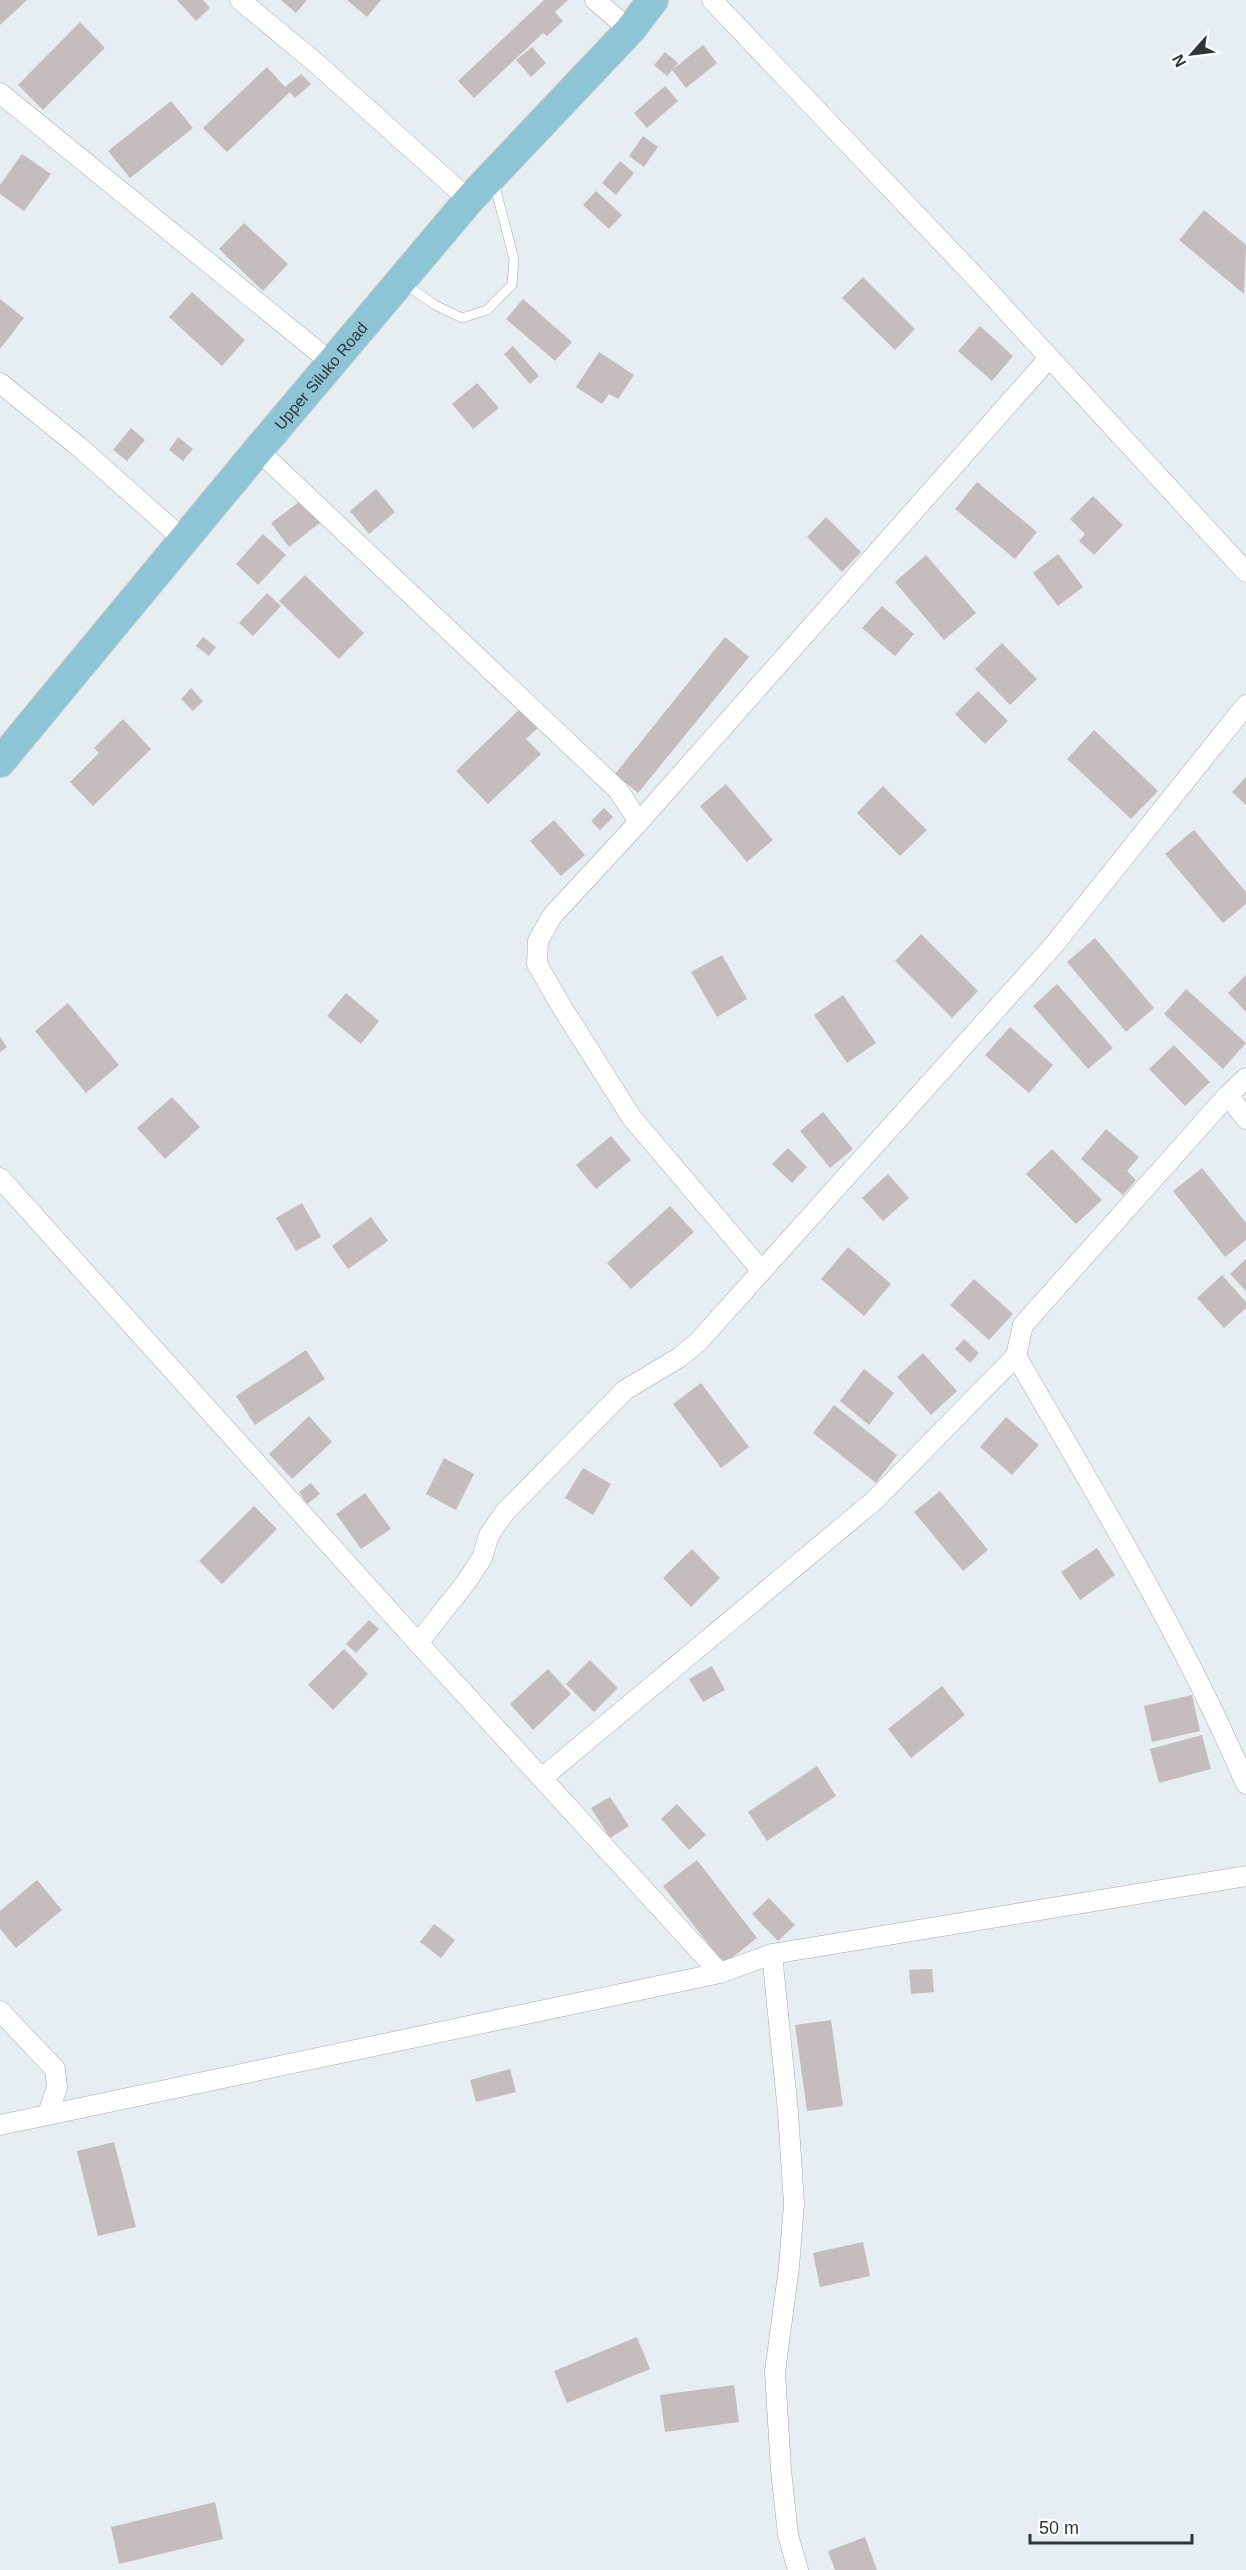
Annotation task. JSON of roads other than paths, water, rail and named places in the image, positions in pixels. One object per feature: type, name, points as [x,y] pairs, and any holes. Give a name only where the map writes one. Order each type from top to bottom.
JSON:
[{"type":"main road","name":"Upper Siluko Road","points":[[0,762],[258,450],[333,364],[469,200],[630,30],[653,0]]},
{"type":"street","points":[[240,0],[315,63],[469,200]]},
{"type":"street","points":[[595,0],[630,30]]},
{"type":"street","points":[[712,0],[1049,358],[1246,572]]},
{"type":"street","points":[[0,93],[333,364]]},
{"type":"street","points":[[762,1271],[632,1118],[537,964],[538,941],[552,915],[639,822],[1049,358]]},
{"type":"street","points":[[0,383],[78,446],[184,540]]},
{"type":"street","points":[[258,450],[618,790],[639,822]]},
{"type":"street","points":[[418,1642],[467,1581],[482,1558],[489,1535],[505,1512],[625,1390],[680,1357],[699,1341],[1053,946],[1246,705]]},
{"type":"street","points":[[542,1778],[875,1500],[1016,1356],[1023,1325],[1228,1095],[1246,1078]]},
{"type":"street","points":[[1228,1095],[1246,1119]]},
{"type":"street","points":[[0,1178],[720,1973]]},
{"type":"street","points":[[1016,1356],[1142,1574],[1219,1720],[1246,1784]]},
{"type":"street","points":[[0,2125],[720,1973],[772,1954],[1246,1876]]},
{"type":"street","points":[[772,1954],[788,2112],[794,2204],[789,2267],[775,2372],[781,2470],[788,2535],[798,2570]]},
{"type":"street","points":[[0,2011],[55,2068],[57,2087],[48,2114]]},
{"type":"lane","points":[[401,282],[435,305],[462,318],[487,310],[512,285],[514,259],[492,175]]}]
